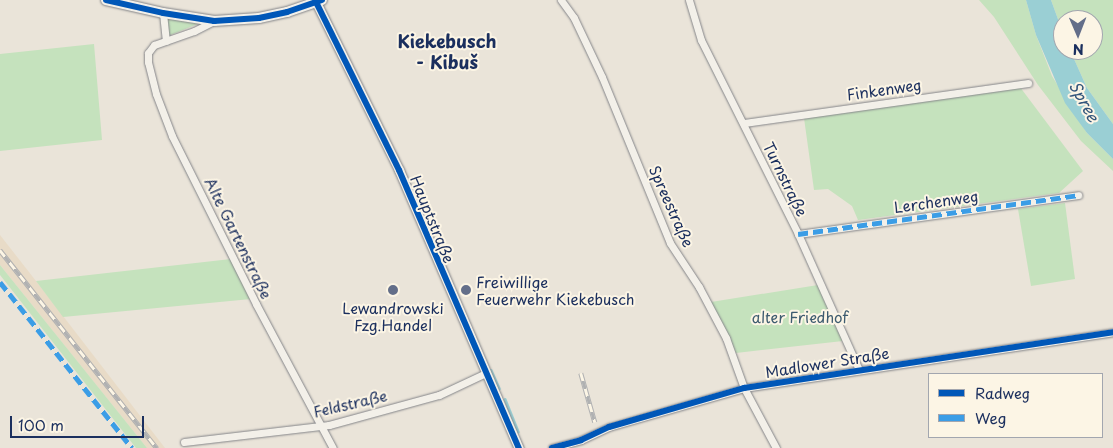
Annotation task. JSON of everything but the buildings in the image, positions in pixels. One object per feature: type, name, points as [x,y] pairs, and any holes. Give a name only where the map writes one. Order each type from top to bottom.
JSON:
[{"type":"main road","points":[[106,0],[163,13],[214,21],[258,18],[287,12],[318,1]]},
{"type":"street","name":"Spreestraße","points":[[561,0],[574,18],[602,77],[670,243],[698,287],[726,338],[744,388],[776,448]]},
{"type":"street","name":"Turnstraße","points":[[689,0],[701,40],[798,234],[859,370]]},
{"type":"street","name":"Hauptstraße","points":[[318,1],[400,170],[520,448]]},
{"type":"street","points":[[163,13],[166,41]]},
{"type":"street","name":"Alte Gartenstraße","points":[[214,21],[154,44],[148,53],[148,62],[156,94],[169,129],[256,304],[333,448]]},
{"type":"street","name":"Finkenweg","points":[[744,123],[1028,83]]},
{"type":"street","name":"Lerchenweg","points":[[798,234],[1078,194]]},
{"type":"street","name":"Madlower Straße","points":[[552,448],[580,440],[609,427],[744,388],[1113,332]]},
{"type":"street","name":"Feldstraße","points":[[184,442],[329,425],[439,395],[486,373]]},
{"type":"shaded area","points":[[0,235],[165,448],[147,448],[0,265]]},
{"type":"green space","points":[[979,0],[1026,0],[1036,35],[1052,76],[1087,133],[1113,159],[1113,171],[1081,141],[1038,85],[994,17]]},
{"type":"green space","points":[[1051,0],[1113,0],[1113,124],[1087,88],[1074,60],[1103,60],[1103,10],[1055,10]]},
{"type":"green space","points":[[167,19],[200,23],[168,36]]},
{"type":"green space","points":[[94,44],[102,140],[0,151],[0,54]]},
{"type":"green space","points":[[1020,87],[1083,171],[1059,193],[858,220],[852,206],[828,189],[814,190],[804,118]]},
{"type":"green space","points":[[1065,203],[1075,279],[1031,286],[1018,209]]},
{"type":"green space","points":[[231,259],[251,299],[63,317],[36,281]]},
{"type":"green space","points":[[0,265],[147,448],[136,448],[0,275]]},
{"type":"green space","name":"alter Friedhof","points":[[818,285],[843,341],[736,353],[711,302]]},
{"type":"water","name":"Spree","points":[[1026,0],[1051,0],[1055,10],[1053,10],[1053,60],[1074,60],[1087,88],[1113,124],[1113,159],[1087,133],[1065,103],[1036,35]]},
{"type":"waterway","points":[[491,370],[499,388]]},
{"type":"waterway","points":[[505,399],[518,431]]},
{"type":"railway","points":[[0,250],[157,448]]},
{"type":"railway","points":[[581,373],[595,422]]},
{"type":"marked path","points":[[798,234],[1078,195]]},
{"type":"marked path","points":[[0,282],[132,448]]},
{"type":"cycle path","points":[[106,0],[163,13],[214,21],[259,18],[287,12],[322,0]]},
{"type":"cycle path","points":[[316,2],[399,170],[519,448]]},
{"type":"cycle path","points":[[552,448],[581,440],[609,427],[744,388],[1113,332]]},
{"type":"place","name":"Lewandrowski Fzg.Handel","points":[[393,290]]},
{"type":"place","name":"Freiwillige Feuerwehr Kiekebusch","points":[[466,290]]},
{"type":"district","name":"Kiekebusch - Kibuš","points":[[447,52]]}]
